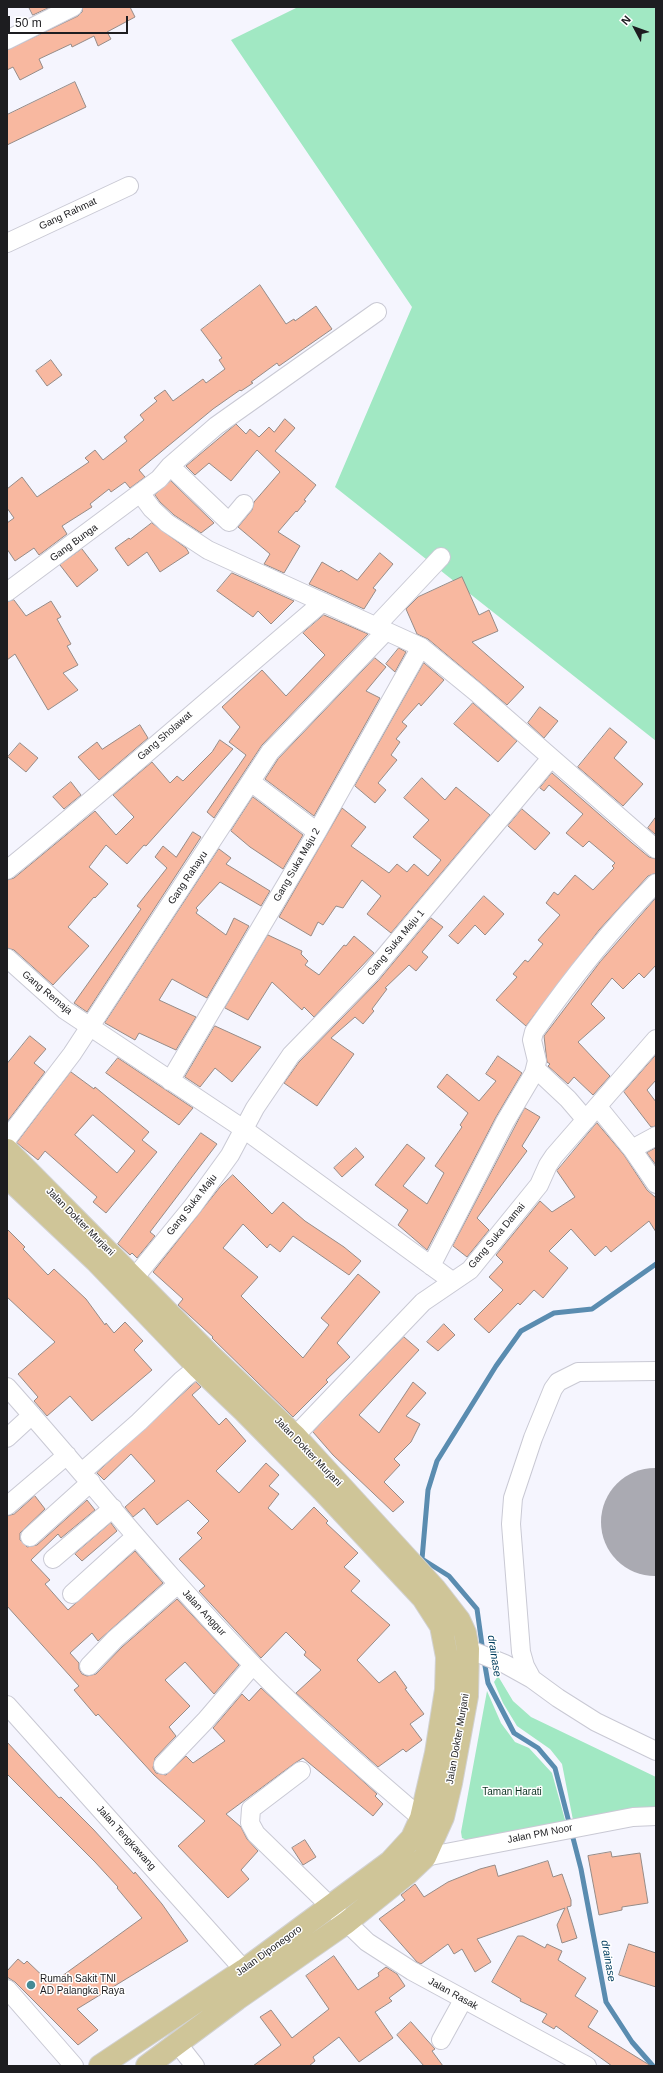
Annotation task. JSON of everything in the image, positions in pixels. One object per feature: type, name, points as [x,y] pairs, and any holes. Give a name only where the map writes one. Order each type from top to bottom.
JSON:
[{"type":"main road","name":"Jalan Dokter Murjani","points":[[7,1150],[85,1239],[205,1362],[295,1436],[358,1517]]},
{"type":"main road","name":"Jalan Dokter Murjani","points":[[7,1178],[135,1277],[243,1410],[358,1517],[429,1594],[459,1620],[465,1633],[468,1649],[467,1696],[443,1817]]},
{"type":"main road","name":"Jalan Dokter Murjani","points":[[421,1818],[436,1753],[446,1690],[447,1658],[441,1626],[429,1594]]},
{"type":"main road","name":"Jalan Diponegoro","points":[[147,2066],[237,1999],[346,1923],[408,1874],[425,1857],[443,1817]]},
{"type":"main road","name":"Jalan Diponegoro","points":[[100,2066],[244,1970],[390,1862],[412,1838],[421,1818]]},
{"type":"street","points":[[7,40],[73,7]]},
{"type":"street","name":"Gang Rahmat","points":[[7,243],[129,186]]},
{"type":"street","name":"Gang Bunga","points":[[7,592],[159,479],[170,466],[216,426],[377,312]]},
{"type":"street","points":[[170,466],[229,522],[244,504]]},
{"type":"street","points":[[140,493],[167,523],[208,550],[422,647],[656,848]]},
{"type":"street","name":"Gang Rahayu","points":[[7,1139],[72,1054],[270,752],[382,628],[441,557]]},
{"type":"street","name":"Gang Sholawat","points":[[7,870],[92,801],[147,751],[323,602]]},
{"type":"street","name":"Gang Suka Maju 2","points":[[170,1081],[317,832],[422,647]]},
{"type":"street","name":"Gang Suka Maju 1","points":[[245,1130],[266,1089],[291,1055],[370,974],[551,758]]},
{"type":"street","points":[[251,782],[317,832]]},
{"type":"street","points":[[431,1266],[505,1122],[525,1090],[536,1068],[532,1040],[534,1032],[564,989],[626,914],[656,883]]},
{"type":"street","name":"Gang Remaja","points":[[7,958],[65,1010],[245,1130],[452,1281]]},
{"type":"street","name":"Gang Suka Damai","points":[[295,1436],[423,1302],[470,1270],[490,1248],[539,1185],[554,1156],[656,1039]]},
{"type":"street","points":[[536,1068],[568,1099],[586,1120]]},
{"type":"street","points":[[598,1107],[632,1149],[656,1184]]},
{"type":"street","name":"Gang Suka Maju","points":[[135,1277],[198,1200],[230,1155],[245,1130]]},
{"type":"street","points":[[632,1149],[656,1136]]},
{"type":"street","points":[[30,1538],[139,1422],[182,1380],[205,1362]]},
{"type":"street","points":[[532,1678],[521,1652],[511,1524],[513,1498],[533,1438],[553,1389],[558,1382],[564,1378],[578,1372],[656,1371]]},
{"type":"street","name":"Jalan Anggur","points":[[7,1387],[178,1584],[253,1665],[317,1729],[421,1818]]},
{"type":"street","points":[[7,1438],[32,1415]]},
{"type":"street","points":[[7,1506],[67,1455]]},
{"type":"street","points":[[53,1559],[113,1508]]},
{"type":"street","points":[[72,1594],[136,1536]]},
{"type":"street","points":[[88,1666],[115,1639],[178,1584]]},
{"type":"street","points":[[468,1649],[505,1664],[532,1678],[558,1698],[596,1722],[656,1751]]},
{"type":"street","points":[[163,1765],[205,1721],[253,1665]]},
{"type":"street","name":"Jalan Tengkawang","points":[[7,1706],[244,1970]]},
{"type":"street","name":"Jalan Rasak","points":[[301,1771],[250,1809],[250,1823],[256,1834],[346,1923],[373,1946],[412,1971],[463,2000],[587,2066]]},
{"type":"street","name":"Jalan PM Noor","points":[[425,1857],[633,1816],[656,1816]]},
{"type":"street","points":[[7,1989],[74,2066]]},
{"type":"street","points":[[441,2040],[463,2000]]},
{"type":"street","points":[[177,2043],[195,2066]]},
{"type":"green space","points":[[298,7],[656,7],[656,741],[335,487],[412,307],[231,40]]},
{"type":"green space","points":[[498,1676],[513,1701],[531,1717],[656,1777],[656,1810],[573,1820],[562,1764],[550,1749],[517,1726],[503,1703],[494,1682]]},
{"type":"green space","name":"Taman Harati","points":[[487,1691],[501,1723],[515,1742],[529,1748],[552,1773],[567,1827],[467,1840],[462,1838],[461,1832]]},
{"type":"building","points":[[29,7],[47,7],[48,8],[33,15]]},
{"type":"building","points":[[83,7],[130,7],[135,17],[107,32],[111,39],[98,46],[94,36],[72,47],[71,44],[39,59],[43,68],[20,80],[13,67],[7,70],[7,50],[78,16],[82,12]]},
{"type":"building","points":[[75,82],[86,107],[7,145],[7,115]]},
{"type":"building","points":[[260,285],[286,324],[294,319],[295,321],[316,306],[332,329],[279,366],[277,363],[251,382],[253,383],[241,391],[240,390],[213,409],[139,470],[145,477],[130,488],[125,482],[111,492],[109,489],[90,504],[92,507],[62,526],[67,534],[39,555],[34,548],[15,561],[7,549],[7,523],[14,518],[7,508],[7,489],[22,477],[37,497],[89,462],[85,458],[95,450],[103,460],[127,441],[124,437],[144,420],[140,415],[157,401],[154,398],[165,390],[173,401],[203,379],[206,383],[225,369],[219,360],[222,358],[201,330]]},
{"type":"building","points":[[51,360],[62,375],[47,386],[36,371]]},
{"type":"building","points":[[285,419],[295,428],[275,451],[316,485],[304,500],[306,501],[278,532],[300,546],[284,573],[264,564],[270,554],[238,527],[252,510],[254,502],[280,472],[257,450],[231,481],[209,463],[195,475],[186,466],[236,424],[246,434],[250,429],[259,437],[269,427],[274,432]]},
{"type":"building","points":[[171,481],[214,523],[201,533],[174,515],[160,502],[155,495]]},
{"type":"building","points":[[152,523],[186,548],[189,553],[160,572],[147,552],[128,566],[115,548]]},
{"type":"building","points":[[82,549],[98,570],[77,587],[60,565]]},
{"type":"building","points":[[380,553],[393,564],[373,588],[376,590],[364,609],[309,584],[322,562],[339,572],[341,570],[357,580]]},
{"type":"building","points":[[232,573],[294,601],[271,624],[258,611],[253,617],[217,591]]},
{"type":"building","points":[[462,577],[479,615],[489,610],[498,631],[472,642],[524,687],[507,705],[428,639],[417,634],[406,609],[418,597]]},
{"type":"building","points":[[14,600],[26,616],[51,601],[61,617],[57,619],[71,644],[67,646],[78,665],[63,673],[78,690],[48,710],[15,654],[7,660],[7,602]]},
{"type":"building","points":[[324,615],[368,634],[262,745],[214,818],[207,812],[246,755],[229,742],[240,727],[222,707],[262,670],[286,696],[325,655],[303,633]]},
{"type":"building","points":[[399,648],[406,652],[395,672],[386,664]]},
{"type":"building","points":[[375,658],[386,667],[366,691],[380,698],[314,816],[265,779],[278,759]]},
{"type":"building","points":[[424,663],[444,680],[421,706],[419,703],[402,722],[407,726],[396,739],[400,742],[391,755],[397,760],[378,783],[386,790],[375,803],[355,786]]},
{"type":"building","points":[[473,703],[517,741],[498,762],[454,724]]},
{"type":"building","points":[[540,707],[558,721],[544,738],[528,723]]},
{"type":"building","points":[[140,725],[148,738],[99,780],[78,757],[97,742],[102,749]]},
{"type":"building","points":[[610,728],[627,742],[614,758],[643,784],[623,806],[578,767]]},
{"type":"building","points":[[220,740],[233,749],[146,846],[144,845],[127,864],[106,845],[89,867],[108,884],[95,898],[94,897],[68,927],[89,946],[53,985],[14,950],[7,948],[7,880],[14,878],[95,811],[116,835],[134,817],[113,795],[152,762],[170,783],[177,776],[183,781],[212,752]]},
{"type":"building","points":[[20,743],[38,758],[26,772],[8,757]]},
{"type":"building","points":[[552,773],[632,843],[649,857],[656,859],[656,873],[648,876],[599,930],[526,1026],[496,1000],[517,977],[513,974],[525,960],[528,962],[543,944],[538,940],[560,915],[546,903],[554,892],[558,895],[575,875],[593,890],[614,868],[612,866],[615,863],[589,841],[583,847],[566,833],[583,814],[549,785],[544,791],[540,788]]},
{"type":"building","points":[[422,778],[445,800],[456,787],[490,815],[391,933],[367,914],[381,896],[362,880],[343,908],[336,906],[323,925],[318,922],[311,936],[279,917],[342,808],[366,827],[351,846],[389,873],[397,864],[407,872],[414,864],[428,876],[441,860],[413,837],[429,820],[404,798]]},
{"type":"building","points":[[71,782],[81,795],[64,809],[53,797]]},
{"type":"building","points":[[253,797],[303,835],[283,869],[250,847],[231,831]]},
{"type":"building","points":[[522,809],[550,833],[535,850],[508,826]]},
{"type":"building","points":[[656,817],[656,835],[648,828]]},
{"type":"building","points":[[193,832],[201,837],[87,1012],[74,1003],[141,909],[137,906],[167,868],[155,857],[163,846],[176,857]]},
{"type":"building","points":[[219,849],[231,858],[226,864],[270,891],[261,906],[220,882],[196,908],[198,910],[196,913],[226,935],[234,918],[249,926],[207,998],[172,979],[159,1000],[196,1017],[176,1050],[139,1033],[135,1040],[105,1023]]},
{"type":"building","points":[[484,896],[504,914],[485,935],[475,925],[458,944],[449,936]]},
{"type":"building","points":[[656,898],[656,965],[644,978],[639,973],[623,989],[612,978],[591,1004],[605,1018],[578,1042],[610,1076],[593,1095],[574,1077],[568,1084],[548,1066],[550,1064],[547,1062],[544,1036],[600,962]]},
{"type":"building","points":[[431,918],[443,927],[422,952],[428,957],[416,971],[409,965],[385,988],[387,989],[372,1009],[374,1011],[363,1024],[355,1017],[331,1038],[354,1054],[317,1106],[284,1083],[299,1062],[378,981]]},
{"type":"building","points":[[268,935],[302,951],[301,954],[308,961],[305,965],[319,975],[344,945],[346,946],[354,936],[374,953],[314,1017],[304,1007],[302,1010],[272,982],[248,1020],[225,1008]]},
{"type":"building","points":[[215,1026],[261,1047],[232,1082],[215,1068],[200,1087],[185,1077]]},
{"type":"building","points":[[30,1036],[46,1049],[34,1063],[45,1072],[7,1122],[7,1064]]},
{"type":"building","points":[[656,1055],[656,1080],[647,1090],[656,1102],[656,1126],[651,1127],[624,1092]]},
{"type":"building","points":[[498,1056],[522,1073],[496,1117],[427,1250],[398,1225],[408,1210],[375,1185],[407,1144],[425,1158],[403,1186],[427,1204],[444,1173],[435,1166],[462,1127],[460,1125],[468,1113],[437,1087],[447,1074],[479,1101],[496,1081],[486,1074]]},
{"type":"building","points":[[118,1058],[193,1108],[179,1125],[106,1073]]},
{"type":"building","points":[[71,1072],[94,1089],[95,1087],[149,1132],[142,1140],[157,1152],[106,1213],[93,1202],[97,1197],[45,1151],[38,1160],[17,1143]],"holes":[[[93,1115],[135,1151],[117,1173],[75,1135]]]},
{"type":"building","points":[[525,1108],[540,1117],[522,1146],[527,1151],[477,1218],[489,1230],[467,1257],[453,1246]]},
{"type":"building","points":[[597,1123],[624,1155],[647,1190],[656,1198],[656,1232],[649,1221],[611,1252],[606,1246],[595,1256],[571,1229],[549,1251],[568,1268],[543,1298],[534,1290],[520,1305],[518,1303],[489,1333],[474,1319],[503,1290],[489,1277],[503,1262],[496,1255],[540,1201],[552,1212],[575,1197],[557,1171]]},
{"type":"building","points":[[201,1133],[217,1144],[150,1232],[155,1236],[137,1258],[132,1253],[130,1255],[118,1244]]},
{"type":"building","points":[[356,1148],[364,1157],[342,1177],[334,1168]]},
{"type":"building","points":[[656,1148],[656,1165],[647,1153]]},
{"type":"building","points":[[233,1175],[272,1214],[283,1202],[305,1221],[344,1247],[361,1261],[349,1275],[293,1236],[280,1252],[270,1244],[267,1248],[243,1224],[223,1248],[258,1277],[241,1296],[303,1358],[329,1325],[321,1318],[358,1274],[380,1292],[337,1343],[350,1357],[326,1380],[328,1382],[293,1417],[212,1338],[213,1337],[178,1305],[183,1299],[153,1272],[220,1187]]},
{"type":"building","points":[[7,1229],[25,1247],[23,1249],[48,1275],[54,1269],[86,1299],[105,1325],[106,1323],[114,1333],[125,1322],[143,1341],[134,1350],[152,1370],[92,1421],[70,1396],[47,1416],[34,1401],[38,1397],[18,1374],[55,1342],[7,1297]]},
{"type":"building","points":[[444,1324],[455,1335],[438,1351],[427,1342]]},
{"type":"building","points":[[404,1337],[419,1350],[359,1415],[379,1433],[413,1382],[426,1393],[406,1416],[420,1424],[411,1442],[394,1459],[400,1465],[384,1482],[404,1502],[393,1512],[333,1455],[313,1432]]},
{"type":"building","points":[[196,1382],[201,1387],[192,1395],[219,1425],[226,1418],[246,1441],[216,1471],[239,1493],[266,1463],[279,1475],[269,1486],[279,1494],[268,1508],[292,1530],[314,1507],[328,1521],[326,1523],[358,1553],[344,1567],[360,1581],[351,1591],[390,1625],[357,1660],[379,1683],[395,1671],[407,1688],[405,1689],[424,1714],[410,1724],[422,1740],[406,1752],[403,1749],[378,1767],[296,1693],[321,1670],[304,1655],[306,1652],[286,1632],[261,1658],[199,1591],[205,1586],[179,1559],[202,1538],[197,1533],[209,1521],[188,1500],[157,1525],[144,1508],[133,1517],[125,1507],[155,1481],[131,1454],[104,1480],[97,1473]]},
{"type":"building","points":[[35,1496],[45,1509],[20,1533],[20,1540],[27,1547],[37,1545],[87,1500],[95,1510],[61,1538],[58,1534],[31,1560],[50,1580],[45,1584],[68,1610],[135,1551],[163,1583],[98,1641],[92,1633],[70,1653],[79,1663],[79,1669],[82,1674],[87,1676],[96,1674],[122,1647],[177,1599],[239,1665],[214,1694],[185,1662],[165,1680],[190,1706],[169,1727],[176,1736],[155,1758],[153,1768],[156,1773],[166,1775],[186,1756],[193,1763],[225,1741],[213,1728],[242,1694],[249,1701],[261,1688],[377,1794],[375,1796],[383,1804],[373,1816],[303,1758],[226,1814],[241,1827],[247,1839],[258,1851],[241,1870],[249,1879],[228,1898],[178,1846],[205,1821],[154,1775],[98,1714],[96,1716],[74,1690],[79,1686],[7,1606],[7,1516],[14,1514]]},
{"type":"building","points":[[111,1523],[117,1531],[82,1561],[75,1554]]},
{"type":"building","points":[[7,1742],[59,1798],[61,1797],[93,1829],[134,1874],[135,1872],[162,1904],[188,1941],[77,2009],[98,2030],[78,2045],[15,1982],[7,1977],[7,1971],[18,1959],[24,1964],[27,1961],[51,1984],[142,1918],[117,1888],[118,1887],[95,1862],[7,1774]]},
{"type":"building","points":[[305,1840],[316,1857],[303,1865],[292,1848]]},
{"type":"building","points":[[611,1852],[612,1857],[640,1853],[648,1903],[622,1907],[622,1910],[599,1915],[588,1856]]},
{"type":"building","points":[[548,1861],[553,1877],[562,1874],[571,1900],[571,1906],[567,1907],[577,1938],[562,1943],[557,1925],[565,1908],[477,1939],[491,1962],[475,1972],[462,1949],[454,1954],[448,1944],[421,1964],[417,1962],[379,1919],[405,1900],[401,1895],[415,1884],[424,1897],[448,1882],[480,1869],[495,1865],[498,1876]]},
{"type":"building","points":[[518,1936],[523,1936],[545,1948],[547,1944],[562,1951],[558,1960],[586,1978],[575,1996],[598,2011],[588,2027],[651,2066],[612,2066],[556,2026],[554,2029],[542,2022],[547,2014],[520,2001],[521,1999],[492,1982]]},
{"type":"building","points":[[629,1944],[656,1953],[656,1987],[619,1975]]},
{"type":"building","points":[[334,1956],[358,1990],[379,1976],[378,1973],[386,1967],[397,1974],[405,1986],[389,1998],[392,2001],[375,2012],[393,2038],[359,2062],[339,2037],[313,2057],[315,2061],[309,2066],[253,2066],[281,2045],[260,2017],[271,2010],[292,2038],[329,2009],[306,1976]]},
{"type":"building","points":[[411,2022],[435,2049],[432,2051],[443,2066],[424,2066],[397,2035]]},
{"type":"waterway","name":"drainase","points":[[483,1652],[477,1609],[449,1576],[422,1559],[428,1490],[437,1461],[496,1366],[521,1331],[554,1313],[592,1309],[656,1264]]},
{"type":"waterway","name":"drainase","points":[[484,1660],[488,1683],[514,1733],[538,1748],[555,1768],[581,1869],[606,2002],[632,2042],[653,2066]]},
{"type":"place","name":"Rumah Sakit TNI AD Palangka Raya","points":[[31,1985]]}]
